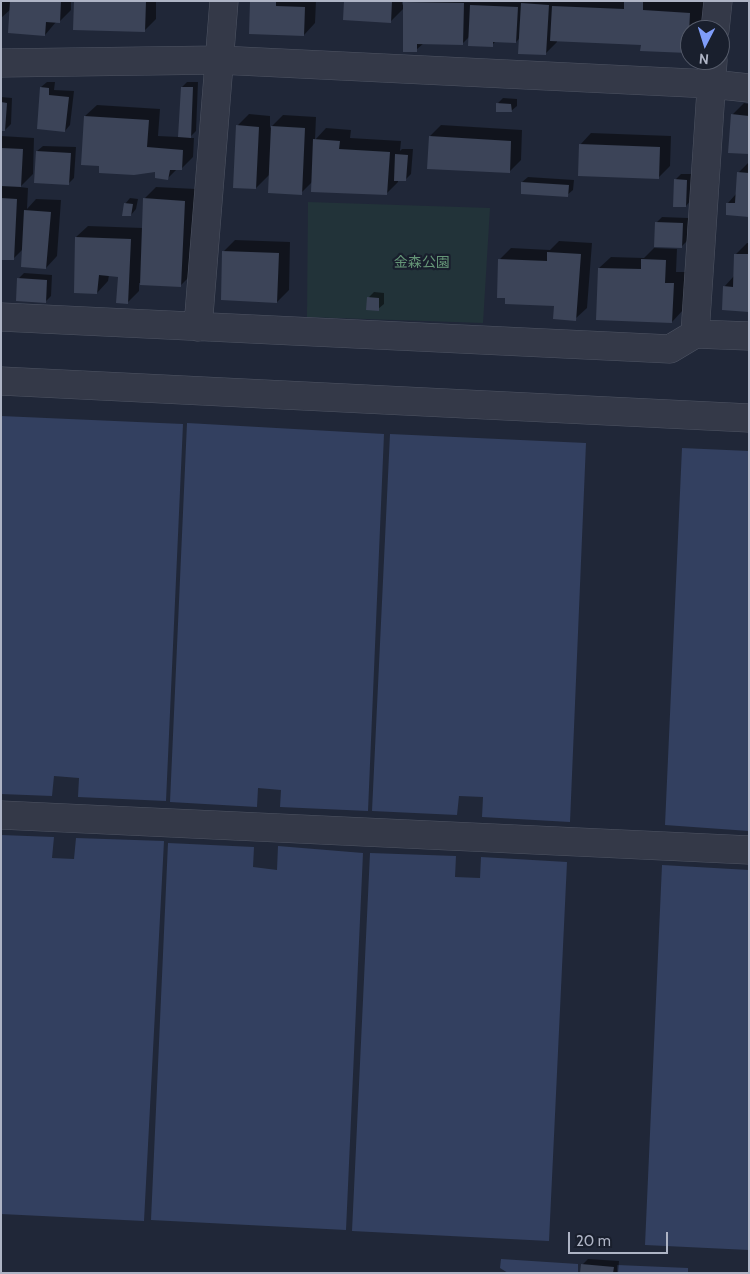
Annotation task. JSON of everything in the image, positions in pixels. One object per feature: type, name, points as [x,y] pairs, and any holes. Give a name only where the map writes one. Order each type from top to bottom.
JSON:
[{"type":"street","points":[[198,327],[224,1]]},
{"type":"street","points":[[717,20],[718,1]]},
{"type":"street","points":[[1,63],[220,60],[712,72],[749,88]]},
{"type":"street","points":[[695,334],[712,72]]},
{"type":"street","points":[[1,317],[670,349],[695,334],[749,336]]},
{"type":"street","points":[[1,381],[749,418]]},
{"type":"street","points":[[1,815],[749,850]]},
{"type":"green space","name":"金森公園","points":[[308,202],[490,208],[483,323],[307,317]]},
{"type":"water","points":[[1,416],[183,424],[166,801],[78,797],[79,778],[54,776],[52,796],[1,794]]},
{"type":"water","points":[[187,423],[384,434],[368,811],[280,807],[281,790],[258,788],[257,807],[170,802]]},
{"type":"water","points":[[390,434],[586,443],[570,822],[482,817],[483,797],[459,796],[457,815],[372,811]]},
{"type":"water","points":[[682,448],[749,451],[749,831],[665,825]]},
{"type":"water","points":[[1,835],[54,837],[52,858],[74,859],[76,838],[164,841],[144,1221],[1,1214]]},
{"type":"water","points":[[168,843],[254,847],[253,867],[277,870],[278,846],[363,853],[346,1230],[151,1220]]},
{"type":"water","points":[[370,853],[456,856],[455,877],[480,878],[481,857],[567,862],[549,1241],[352,1231]]},
{"type":"water","points":[[662,865],[749,870],[749,1250],[645,1245]]},
{"type":"water","points":[[501,1259],[578,1264],[578,1273],[508,1273],[500,1268]]},
{"type":"water","points":[[617,1265],[688,1268],[688,1273],[617,1273]]},
{"type":"building","points":[[10,1],[61,1],[60,23],[46,22],[45,36],[8,33]]},
{"type":"building","points":[[74,1],[146,1],[145,32],[73,30]]},
{"type":"building","points":[[250,1],[276,1],[276,6],[305,7],[304,36],[249,34]]},
{"type":"building","points":[[344,1],[392,1],[391,23],[343,20]]},
{"type":"building","points":[[624,1],[643,1],[643,10],[690,13],[690,20],[680,20],[680,53],[640,51],[641,45],[550,41],[552,6],[624,9]]},
{"type":"building","points":[[403,2],[464,3],[463,45],[417,44],[417,52],[403,52]]},
{"type":"building","points":[[521,3],[549,5],[546,55],[518,54]]},
{"type":"building","points":[[470,5],[518,7],[516,43],[493,42],[493,47],[468,46]]},
{"type":"building","points":[[40,87],[49,88],[49,95],[69,97],[65,132],[37,129]]},
{"type":"building","points":[[181,87],[193,87],[191,138],[178,137]]},
{"type":"building","points":[[1,102],[7,103],[5,131],[1,131]]},
{"type":"building","points":[[496,103],[511,104],[512,112],[496,112]]},
{"type":"building","points":[[731,114],[749,116],[749,154],[728,153]]},
{"type":"building","points":[[84,116],[149,120],[147,147],[183,150],[182,170],[170,170],[168,180],[155,178],[155,172],[134,175],[99,173],[99,166],[81,165]]},
{"type":"building","points":[[236,125],[259,127],[256,189],[233,188]]},
{"type":"building","points":[[271,126],[305,128],[302,195],[268,193]]},
{"type":"building","points":[[429,136],[511,141],[510,173],[427,169]]},
{"type":"building","points":[[313,139],[340,141],[339,149],[390,152],[387,195],[311,192]]},
{"type":"building","points":[[579,144],[660,147],[659,179],[578,176]]},
{"type":"building","points":[[1,148],[23,149],[21,187],[1,186]]},
{"type":"building","points":[[36,151],[71,153],[69,185],[34,183]]},
{"type":"building","points":[[395,154],[408,155],[406,181],[394,181]]},
{"type":"building","points":[[737,172],[749,173],[749,217],[726,215],[726,203],[735,203]]},
{"type":"building","points":[[674,179],[687,180],[686,207],[673,207]]},
{"type":"building","points":[[521,182],[569,185],[568,197],[521,194]]},
{"type":"building","points":[[1,198],[17,199],[14,260],[1,260]]},
{"type":"building","points":[[143,198],[185,201],[181,287],[140,285]]},
{"type":"building","points":[[124,203],[133,204],[131,216],[122,216]]},
{"type":"building","points":[[24,210],[51,212],[46,269],[21,267]]},
{"type":"building","points":[[655,222],[683,223],[682,248],[654,247]]},
{"type":"building","points":[[75,237],[131,239],[128,304],[116,303],[118,277],[99,275],[97,294],[74,293]]},
{"type":"building","points":[[222,251],[279,253],[277,303],[221,300]]},
{"type":"building","points":[[547,252],[581,254],[576,321],[553,319],[554,306],[505,304],[505,298],[497,298],[498,259],[547,261]]},
{"type":"building","points":[[734,254],[749,254],[749,312],[722,310],[723,286],[733,287]]},
{"type":"building","points":[[641,259],[666,260],[665,283],[674,283],[672,323],[596,320],[598,268],[641,269]]},
{"type":"building","points":[[17,278],[47,280],[46,303],[16,301]]},
{"type":"building","points":[[367,297],[379,298],[379,311],[366,310]]},
{"type":"building","points":[[581,1264],[614,1267],[613,1273],[580,1273]]}]
